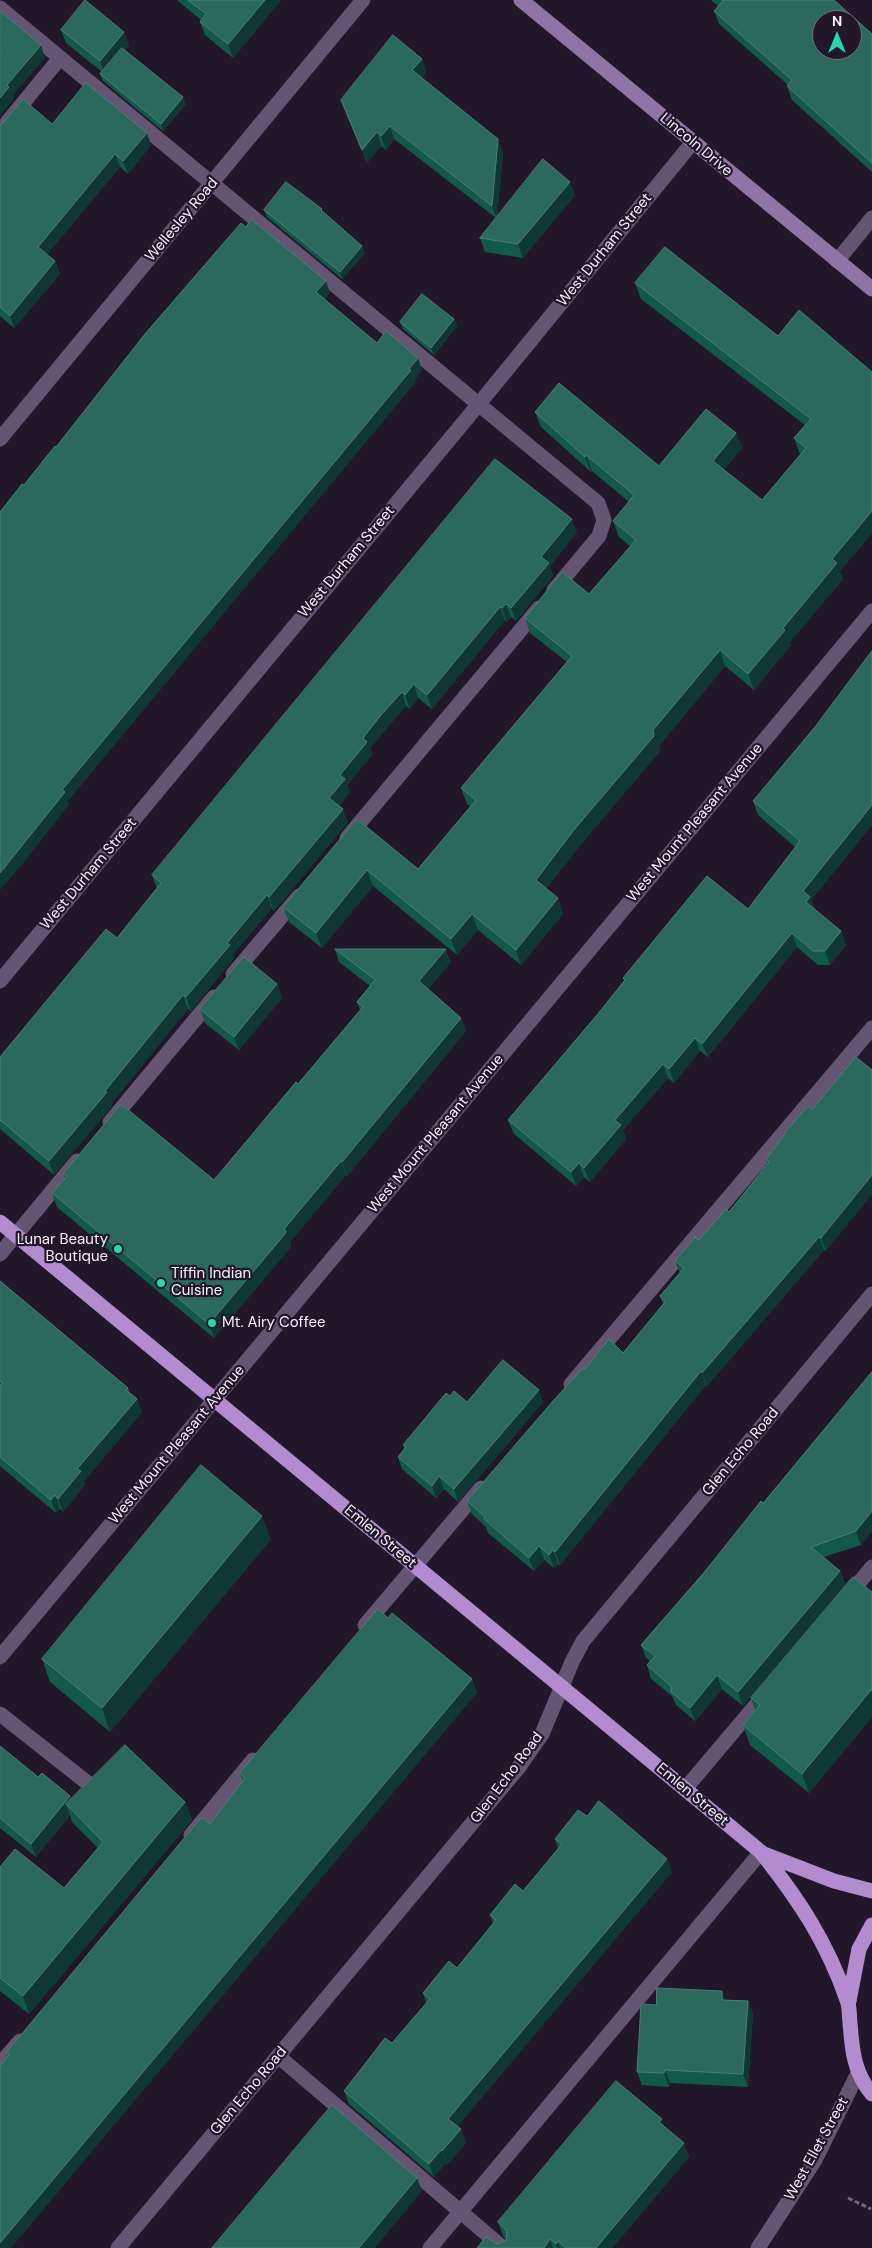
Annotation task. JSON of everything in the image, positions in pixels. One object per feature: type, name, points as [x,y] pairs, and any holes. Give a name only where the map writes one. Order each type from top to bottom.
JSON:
[{"type":"main road","name":"Lincoln Drive","points":[[521,0],[872,289]]},
{"type":"main road","name":"Emlen Street","points":[[0,1222],[761,1852],[812,1920],[832,1961],[848,2003],[852,2052],[858,2074],[872,2094]]},
{"type":"main road","name":"Emlen Street","points":[[761,1852],[834,1882],[872,1891]]},
{"type":"main road","points":[[848,2003],[859,1950],[872,1925]]},
{"type":"street","name":"Wellesley Road","points":[[0,439],[363,0]]},
{"type":"street","points":[[0,8],[598,503],[604,520],[599,536],[337,850]]},
{"type":"street","points":[[0,131],[60,58]]},
{"type":"street","name":"West Durham Street","points":[[0,981],[693,142]]},
{"type":"street","points":[[837,261],[872,218]]},
{"type":"street","name":"West Mount Pleasant Avenue","points":[[0,1657],[872,611]]},
{"type":"street","points":[[100,1133],[311,881]]},
{"type":"street","points":[[558,1398],[694,1241],[872,1028]]},
{"type":"street","points":[[0,1254],[88,1149]]},
{"type":"street","name":"Glen Echo Road","points":[[118,2248],[519,1767],[542,1734],[561,1687],[583,1641],[872,1294]]},
{"type":"street","points":[[353,1640],[494,1473]]},
{"type":"street","points":[[840,1605],[872,1567]]},
{"type":"street","points":[[685,1789],[776,1681]]},
{"type":"street","points":[[0,1714],[94,1788]]},
{"type":"street","points":[[183,1844],[265,1746]]},
{"type":"street","points":[[430,2248],[761,1852]]},
{"type":"street","points":[[0,2064],[32,2026]]},
{"type":"street","points":[[278,2056],[503,2248]]},
{"type":"street","name":"West Ellet Street","points":[[758,2248],[815,2160],[858,2074]]},
{"type":"path","points":[[848,2198],[871,2210]]},
{"type":"building","points":[[85,0],[124,32],[100,61],[61,30]]},
{"type":"building","points":[[188,0],[265,0],[228,44],[200,22],[206,14]]},
{"type":"building","points":[[722,0],[834,0],[845,10],[812,10],[812,60],[862,60],[862,25],[872,34],[872,163],[787,86],[792,80],[714,11]]},
{"type":"building","points":[[0,11],[41,45],[7,85],[9,87],[0,98]]},
{"type":"building","points":[[393,35],[422,59],[412,70],[498,139],[492,206],[390,126],[381,136],[377,132],[362,150],[341,100]]},
{"type":"building","points":[[122,48],[183,97],[161,124],[100,74]]},
{"type":"building","points":[[86,83],[147,133],[123,161],[115,154],[38,247],[55,261],[10,316],[0,307],[0,126],[23,99],[52,124]]},
{"type":"building","points":[[543,159],[570,182],[518,244],[480,238]]},
{"type":"building","points":[[286,182],[322,209],[362,246],[340,272],[264,210]]},
{"type":"building","points":[[251,219],[326,281],[316,292],[377,343],[386,331],[418,358],[409,369],[411,370],[62,790],[65,792],[0,873],[0,512],[22,484],[24,485],[56,447],[145,334],[241,223],[246,227]]},
{"type":"building","points":[[665,247],[778,336],[799,310],[872,372],[872,511],[832,559],[837,563],[748,674],[720,650],[653,730],[654,736],[572,832],[536,880],[558,898],[516,950],[472,914],[451,939],[367,870],[316,933],[283,907],[357,819],[418,869],[476,800],[461,788],[572,656],[525,618],[562,572],[589,594],[636,540],[613,521],[634,495],[586,455],[585,457],[535,412],[559,383],[659,466],[706,409],[736,433],[713,461],[762,500],[806,448],[794,438],[811,419],[635,283]]},
{"type":"building","points":[[422,294],[454,319],[431,348],[400,322]]},
{"type":"building","points":[[495,459],[572,519],[541,557],[549,563],[511,608],[506,604],[502,608],[500,607],[427,695],[414,684],[405,695],[402,692],[381,715],[363,738],[367,742],[340,775],[345,779],[329,798],[343,809],[269,897],[267,895],[227,943],[230,945],[186,997],[183,995],[105,1091],[107,1092],[49,1161],[0,1120],[0,1057],[106,929],[117,938],[161,883],[152,875]]},
{"type":"building","points":[[872,651],[872,805],[803,891],[810,897],[806,902],[841,931],[825,951],[813,951],[792,933],[702,1044],[695,1038],[669,1069],[663,1064],[615,1120],[621,1125],[584,1168],[579,1163],[571,1172],[508,1120],[597,1015],[625,980],[623,978],[707,876],[748,909],[800,841],[753,801],[815,727]]},
{"type":"building","points":[[335,949],[446,949],[419,981],[461,1018],[284,1229],[286,1231],[285,1234],[209,1324],[52,1193],[67,1176],[63,1174],[121,1104],[214,1180],[296,1082],[298,1084],[363,1007],[357,1002],[375,980]]},
{"type":"building","points":[[244,957],[277,984],[234,1037],[200,1009]]},
{"type":"building","points":[[856,1057],[872,1070],[872,1175],[821,1238],[819,1237],[702,1373],[701,1371],[555,1552],[553,1550],[549,1555],[539,1546],[529,1558],[484,1519],[485,1517],[467,1501],[553,1401],[583,1368],[585,1369],[609,1339],[623,1353],[665,1302],[660,1296],[684,1268],[675,1261],[695,1237],[699,1240],[726,1209],[729,1212],[769,1162],[766,1159],[785,1132],[808,1106],[812,1109]]},
{"type":"building","points":[[0,1281],[128,1388],[126,1390],[137,1399],[77,1469],[81,1471],[58,1499],[55,1495],[51,1500],[0,1457],[0,1386],[3,1383],[0,1381]]},
{"type":"building","points":[[503,1360],[539,1390],[454,1489],[439,1476],[432,1486],[398,1457],[406,1447],[403,1445],[446,1393],[450,1396],[454,1391],[467,1402]]},
{"type":"building","points":[[872,1372],[872,1511],[856,1531],[811,1547],[840,1571],[738,1692],[717,1675],[690,1708],[671,1692],[671,1686],[647,1665],[655,1656],[641,1645]]},
{"type":"building","points":[[201,1465],[262,1516],[102,1708],[42,1659]]},
{"type":"building","points":[[853,1577],[872,1592],[872,1691],[802,1774],[743,1725],[760,1705],[751,1698]]},
{"type":"building","points":[[378,1609],[388,1618],[392,1613],[472,1679],[0,2243],[0,2066],[9,2055],[6,2053],[200,1819],[203,1818],[210,1824],[245,1778],[240,1773]]},
{"type":"building","points":[[125,1745],[185,1802],[23,1996],[0,1978],[0,1867],[15,1849],[64,1888],[103,1842],[66,1804]]},
{"type":"building","points":[[0,1746],[38,1777],[42,1773],[70,1796],[31,1844],[0,1818]]},
{"type":"building","points":[[599,1801],[667,1859],[448,2119],[461,2129],[429,2164],[344,2091],[385,2038],[392,2043],[430,1999],[423,1993],[449,1961],[457,1968],[496,1920],[490,1915],[515,1884],[523,1891],[562,1844],[555,1839],[578,1810],[587,1816]]},
{"type":"building","points":[[657,1988],[722,1991],[722,2000],[748,2001],[743,2074],[665,2070],[664,2073],[637,2072],[641,2004],[656,2005]]},
{"type":"building","points":[[616,2081],[662,2119],[659,2122],[684,2143],[596,2248],[566,2248],[558,2241],[556,2244],[550,2239],[544,2248],[477,2248],[486,2237],[497,2244],[506,2240],[507,2231],[498,2222]]},
{"type":"building","points":[[332,2105],[417,2178],[359,2248],[212,2248]]},
{"type":"place","name":"Lunar Beauty Boutique","points":[[118,1249]]},
{"type":"place","name":"Tiffin Indian Cuisine","points":[[161,1283]]},
{"type":"place","name":"Mt. Airy Coffee","points":[[212,1323]]}]
